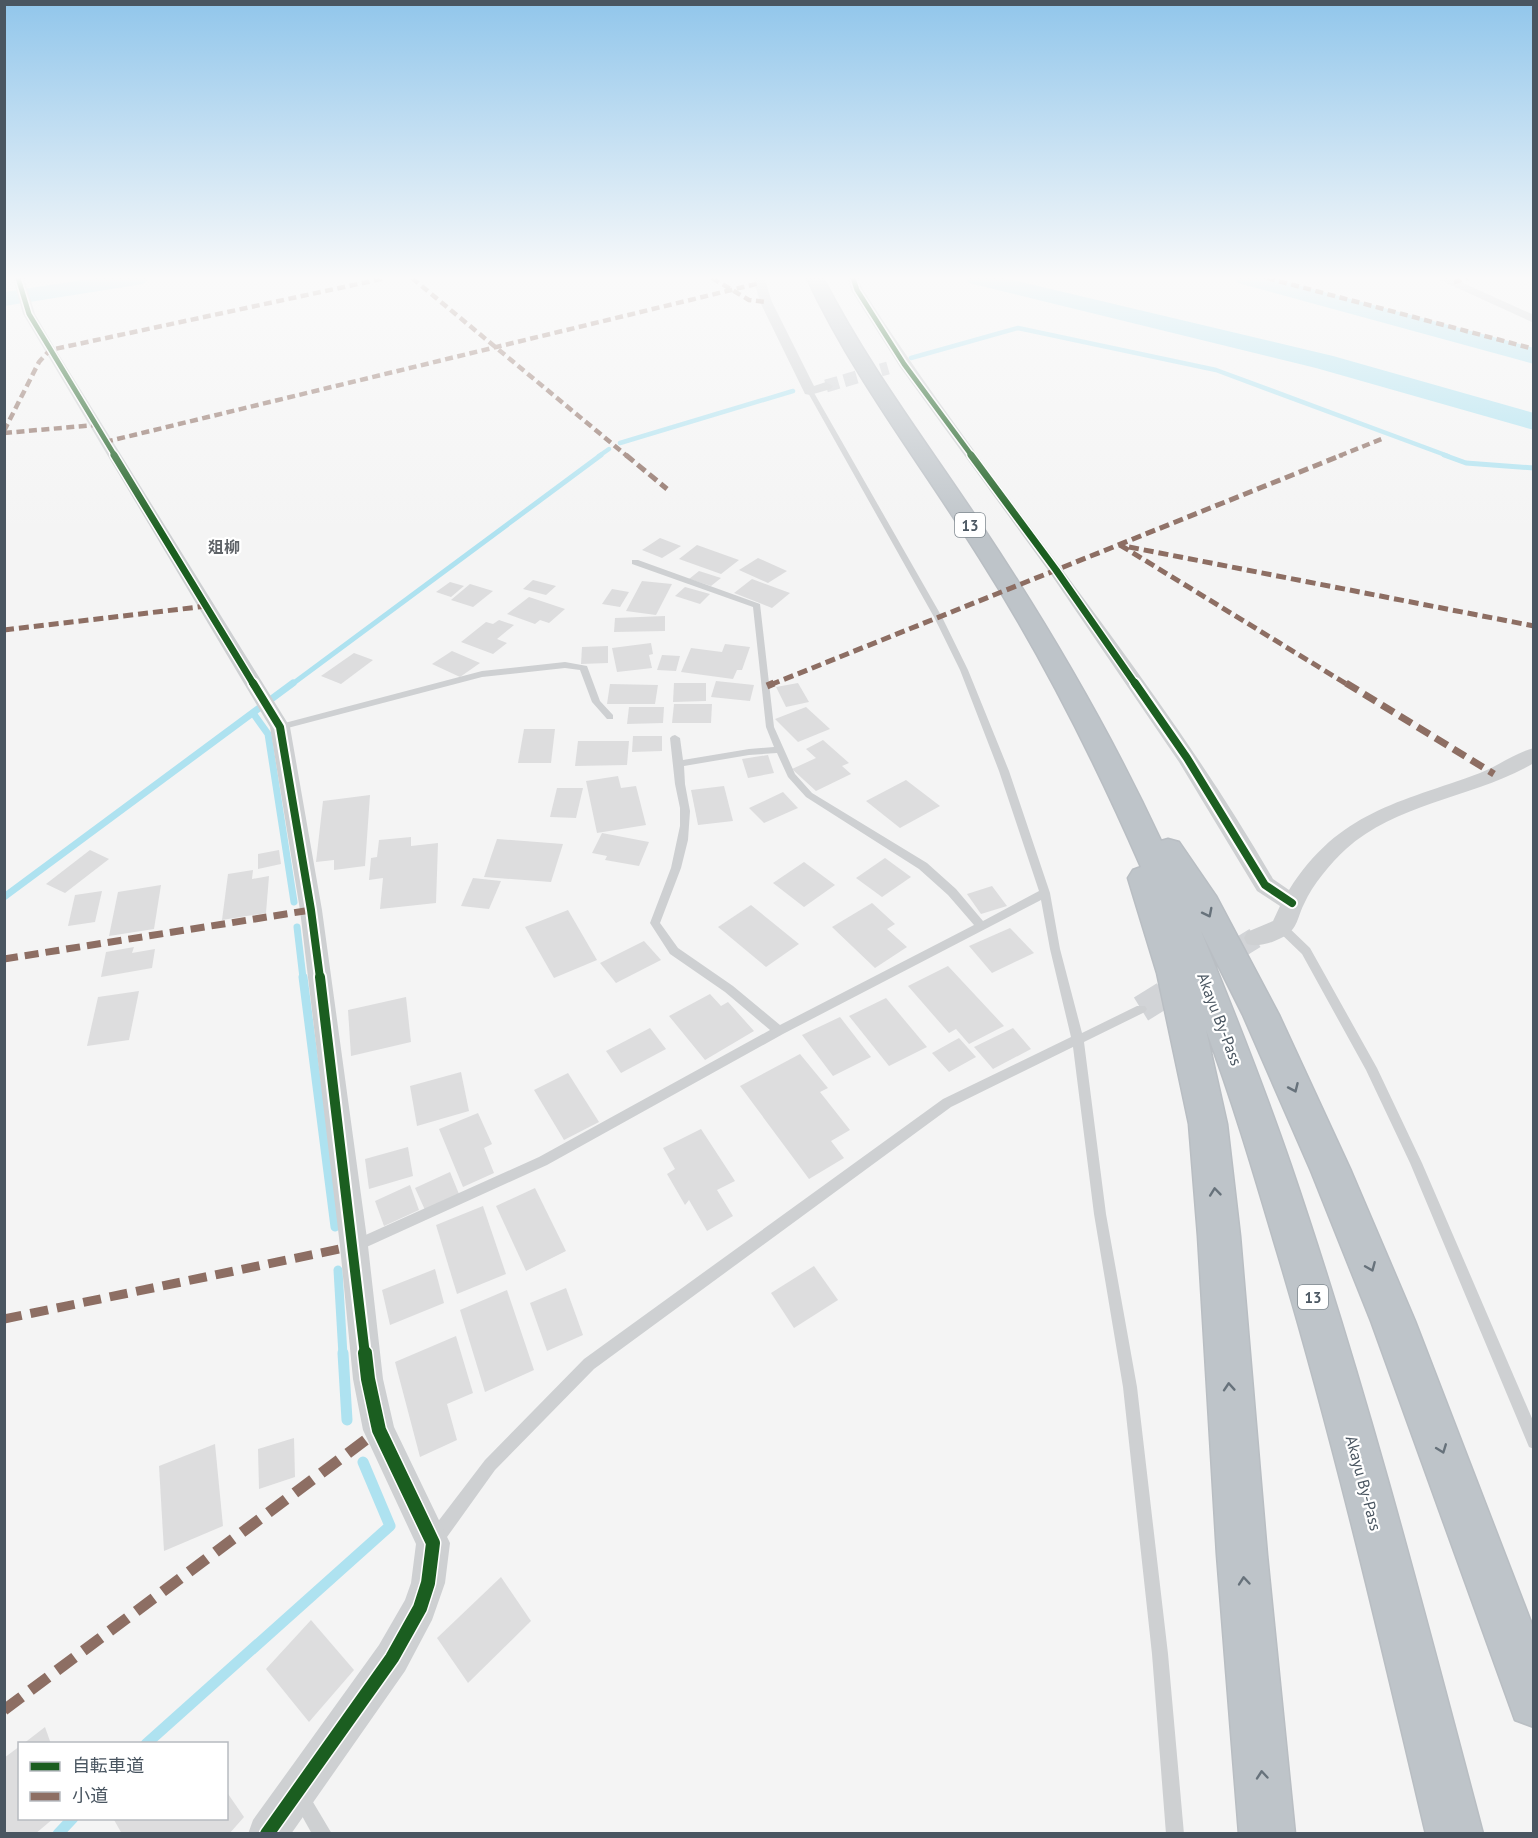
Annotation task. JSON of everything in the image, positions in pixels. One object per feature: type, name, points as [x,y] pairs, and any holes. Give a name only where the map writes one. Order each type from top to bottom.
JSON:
[{"type":"highway","name":"Akayu By-Pass","points":[[862,364],[973,530],[1058,664],[1117,777],[1177,907],[1238,1063],[1300,1249],[1391,1584],[1455,1833]]},
{"type":"highway","name":"13","points":[[1117,777],[1200,896],[1280,1056],[1331,1171],[1393,1321],[1465,1509],[1533,1701]]},
{"type":"highway","name":"13","points":[[1117,777],[1173,973],[1196,1064],[1208,1124],[1220,1236],[1242,1555],[1267,1833]]},
{"type":"street","points":[[59,364],[271,711],[310,910],[354,1246],[368,1378],[380,1430],[433,1544],[428,1583],[408,1630],[392,1658],[267,1833]]},
{"type":"street","points":[[797,364],[810,391],[826,386]]},
{"type":"street","points":[[895,364],[1056,570],[1187,758],[1265,885],[1292,903]]},
{"type":"street","points":[[1255,938],[1281,927],[1289,916],[1292,903],[1320,864],[1336,847],[1360,828],[1389,813],[1494,774],[1533,754]]},
{"type":"lane","points":[[810,391],[938,617],[964,670],[1004,771],[1044,893],[1055,949],[1078,1041],[1100,1214],[1130,1387],[1160,1654],[1175,1833]]},
{"type":"lane","points":[[635,561],[757,606],[770,727],[791,776],[809,795],[922,866],[952,892],[981,926]]},
{"type":"lane","points":[[271,711],[482,674],[565,665],[584,668],[596,702],[610,717]]},
{"type":"lane","points":[[675,738],[681,763],[680,784],[685,811],[682,842],[673,877],[655,924],[674,951],[729,989],[779,1031]]},
{"type":"lane","points":[[681,763],[779,750]]},
{"type":"lane","points":[[354,1246],[543,1161],[779,1031],[1044,893]]},
{"type":"lane","points":[[1281,927],[1305,951],[1371,1068],[1421,1174],[1533,1442]]},
{"type":"lane","points":[[433,1544],[490,1465],[589,1364],[947,1103],[1141,1009]]},
{"type":"lane","points":[[296,1791],[322,1833]]},
{"type":"building","points":[[660,538],[681,546],[662,558],[642,550]]},
{"type":"building","points":[[697,545],[739,560],[721,574],[679,559]]},
{"type":"building","points":[[758,558],[787,571],[768,583],[739,570]]},
{"type":"building","points":[[699,571],[721,578],[711,586],[689,579]]},
{"type":"building","points":[[752,579],[790,593],[772,608],[734,593]]},
{"type":"building","points":[[533,580],[556,586],[546,595],[523,589]]},
{"type":"building","points":[[642,581],[672,584],[656,615],[626,611]]},
{"type":"building","points":[[450,582],[464,586],[451,597],[436,592]]},
{"type":"building","points":[[470,584],[493,591],[473,607],[451,600]]},
{"type":"building","points":[[685,587],[710,594],[700,604],[675,596]]},
{"type":"building","points":[[612,589],[629,592],[620,607],[602,604]]},
{"type":"building","points":[[529,597],[565,609],[549,623],[540,620],[535,624],[507,614]]},
{"type":"building","points":[[665,616],[665,631],[614,632],[615,618]]},
{"type":"building","points":[[499,620],[514,625],[497,639],[507,643],[493,654],[461,642],[486,622],[493,624]]},
{"type":"building","points":[[651,643],[653,654],[649,655],[652,668],[617,672],[612,648]]},
{"type":"building","points":[[725,644],[750,647],[742,670],[737,670],[733,679],[681,672],[691,648],[722,652]]},
{"type":"building","points":[[608,646],[608,663],[581,664],[582,647]]},
{"type":"building","points":[[452,651],[480,663],[460,677],[432,664]]},
{"type":"building","points":[[354,653],[373,660],[341,684],[321,676]]},
{"type":"building","points":[[662,655],[680,656],[676,671],[657,670]]},
{"type":"building","points":[[716,681],[754,685],[750,701],[711,697]]},
{"type":"building","points":[[674,683],[706,683],[706,701],[673,702]]},
{"type":"building","points":[[798,683],[809,702],[786,707],[776,687]]},
{"type":"building","points":[[610,684],[658,685],[655,704],[607,704]]},
{"type":"building","points":[[674,704],[712,704],[711,723],[672,723]]},
{"type":"building","points":[[629,707],[664,707],[663,723],[627,724]]},
{"type":"building","points":[[806,707],[830,729],[798,742],[775,719]]},
{"type":"building","points":[[524,729],[555,729],[551,763],[518,763]]},
{"type":"building","points":[[633,736],[662,736],[662,751],[632,752]]},
{"type":"building","points":[[823,740],[849,763],[842,766],[851,774],[816,791],[792,769],[816,758],[806,749]]},
{"type":"building","points":[[578,741],[629,741],[627,765],[575,766]]},
{"type":"building","points":[[768,755],[774,773],[748,778],[742,759]]},
{"type":"building","points":[[618,776],[621,788],[636,786],[646,825],[597,833],[586,781]]},
{"type":"building","points":[[906,780],[940,806],[900,828],[866,801]]},
{"type":"building","points":[[724,786],[733,821],[698,825],[691,790]]},
{"type":"building","points":[[557,788],[583,788],[576,818],[550,817]]},
{"type":"building","points":[[783,792],[798,808],[764,823],[749,808]]},
{"type":"building","points":[[370,795],[365,866],[334,870],[334,860],[316,862],[323,801]]},
{"type":"building","points":[[602,833],[649,842],[639,866],[605,860],[607,856],[592,853]]},
{"type":"building","points":[[411,837],[411,846],[438,843],[436,903],[380,909],[383,878],[369,880],[371,858],[377,857],[379,840]]},
{"type":"building","points":[[497,839],[563,844],[551,882],[484,877]]},
{"type":"building","points":[[90,850],[109,859],[65,893],[46,884]]},
{"type":"building","points":[[279,850],[281,864],[258,869],[258,854]]},
{"type":"building","points":[[885,858],[911,877],[882,897],[856,878]]},
{"type":"building","points":[[804,862],[835,885],[804,907],[773,883]]},
{"type":"building","points":[[253,870],[252,879],[269,876],[266,913],[222,920],[228,874]]},
{"type":"building","points":[[473,878],[501,881],[489,909],[461,906]]},
{"type":"building","points":[[161,885],[154,929],[109,936],[118,892]]},
{"type":"building","points":[[992,886],[1007,906],[981,914],[967,894]]},
{"type":"building","points":[[102,891],[95,922],[68,926],[75,895]]},
{"type":"building","points":[[872,903],[895,924],[887,929],[907,947],[875,968],[832,927]]},
{"type":"building","points":[[751,905],[799,944],[766,967],[718,927]]},
{"type":"building","points":[[568,910],[597,960],[554,978],[525,927]]},
{"type":"building","points":[[1010,928],[1034,953],[992,973],[969,946]]},
{"type":"building","points":[[644,941],[661,960],[616,983],[600,963]]},
{"type":"building","points":[[134,947],[132,953],[155,949],[152,968],[101,977],[106,952]]},
{"type":"building","points":[[948,966],[1004,1026],[969,1044],[956,1029],[949,1033],[908,986]]},
{"type":"building","points":[[139,991],[129,1040],[87,1046],[98,997]]},
{"type":"building","points":[[710,994],[721,1006],[728,1002],[754,1031],[705,1060],[669,1016]]},
{"type":"building","points":[[406,997],[411,1042],[351,1056],[348,1010]]},
{"type":"building","points":[[886,998],[927,1047],[889,1066],[849,1016]]},
{"type":"building","points":[[840,1017],[871,1057],[833,1076],[802,1035]]},
{"type":"building","points":[[650,1028],[666,1049],[621,1073],[606,1051]]},
{"type":"building","points":[[1013,1028],[1031,1049],[993,1069],[974,1047]]},
{"type":"building","points":[[959,1038],[976,1057],[949,1072],[932,1053]]},
{"type":"building","points":[[800,1054],[828,1088],[820,1092],[850,1130],[831,1141],[844,1158],[809,1179],[740,1086]]},
{"type":"building","points":[[461,1072],[469,1111],[417,1126],[410,1086]]},
{"type":"building","points":[[568,1073],[599,1122],[564,1140],[534,1090]]},
{"type":"building","points":[[478,1113],[492,1144],[484,1148],[494,1173],[463,1187],[439,1129]]},
{"type":"building","points":[[701,1129],[735,1181],[717,1190],[733,1216],[707,1231],[689,1200],[685,1205],[667,1174],[675,1169],[663,1148]]},
{"type":"building","points":[[408,1147],[413,1176],[369,1189],[365,1159]]},
{"type":"building","points":[[450,1172],[459,1194],[425,1210],[415,1188]]},
{"type":"building","points":[[410,1185],[419,1210],[384,1226],[375,1201]]},
{"type":"building","points":[[535,1188],[566,1251],[526,1271],[496,1206]]},
{"type":"building","points":[[483,1206],[506,1274],[457,1294],[436,1225]]},
{"type":"building","points":[[814,1266],[838,1300],[794,1328],[771,1293]]},
{"type":"building","points":[[435,1269],[444,1303],[390,1325],[382,1290]]},
{"type":"building","points":[[566,1288],[583,1335],[547,1351],[530,1303]]},
{"type":"building","points":[[507,1290],[534,1370],[485,1392],[460,1310]]},
{"type":"building","points":[[456,1336],[473,1393],[447,1404],[457,1440],[420,1457],[395,1362]]},
{"type":"building","points":[[294,1438],[295,1477],[259,1489],[258,1449]]},
{"type":"building","points":[[215,1444],[223,1526],[164,1551],[159,1466]]},
{"type":"building","points":[[501,1577],[531,1621],[468,1683],[437,1638]]},
{"type":"building","points":[[311,1620],[354,1670],[309,1722],[266,1669]]},
{"type":"building","points":[[45,1727],[50,1742],[26,1742]]},
{"type":"building","points":[[18,1748],[18,1820],[52,1820],[35,1834],[4,1834],[4,1758]]},
{"type":"building","points":[[228,1794],[244,1817],[229,1834],[122,1834],[114,1820],[228,1820]]},
{"type":"waterway","points":[[1187,364],[1216,370],[1448,456]]},
{"type":"waterway","points":[[1330,364],[1534,422]]},
{"type":"waterway","points":[[620,443],[793,391]]},
{"type":"waterway","points":[[599,456],[609,449]]},
{"type":"waterway","points":[[291,685],[601,455]]},
{"type":"waterway","points":[[1444,455],[1466,463],[1534,468]]},
{"type":"waterway","points":[[4,897],[293,683]]},
{"type":"waterway","points":[[253,713],[268,734],[294,902]]},
{"type":"waterway","points":[[297,927],[303,978]]},
{"type":"waterway","points":[[303,977],[335,1227]]},
{"type":"waterway","points":[[338,1270],[343,1355]]},
{"type":"waterway","points":[[343,1353],[347,1420]]},
{"type":"waterway","points":[[148,1742],[390,1526],[363,1462]]},
{"type":"waterway","points":[[58,1834],[71,1820]]},
{"type":"tunnel","points":[[826,386],[888,368]]},
{"type":"tunnel","points":[[1190,978],[1255,938]]},
{"type":"tunnel","points":[[1141,1009],[1193,977]]},
{"type":"marked path","points":[[4,431],[38,364]]},
{"type":"marked path","points":[[105,442],[427,364]]},
{"type":"marked path","points":[[516,364],[667,489]]},
{"type":"marked path","points":[[4,433],[95,425]]},
{"type":"marked path","points":[[767,686],[1384,438]]},
{"type":"marked path","points":[[1120,545],[1494,774]]},
{"type":"marked path","points":[[1129,547],[1534,626]]},
{"type":"marked path","points":[[4,630],[207,606]]},
{"type":"marked path","points":[[4,959],[311,910]]},
{"type":"marked path","points":[[4,1319],[354,1246]]},
{"type":"marked path","points":[[4,1710],[379,1430]]},
{"type":"cycle path","points":[[58,364],[280,727],[311,910],[354,1246],[368,1379],[379,1430],[433,1543],[428,1583],[420,1608],[392,1658],[267,1834]]},
{"type":"cycle path","points":[[904,364],[1056,570],[1187,758],[1265,885],[1292,903]]},
{"type":"district","name":"爼柳","points":[[224,547]]}]
